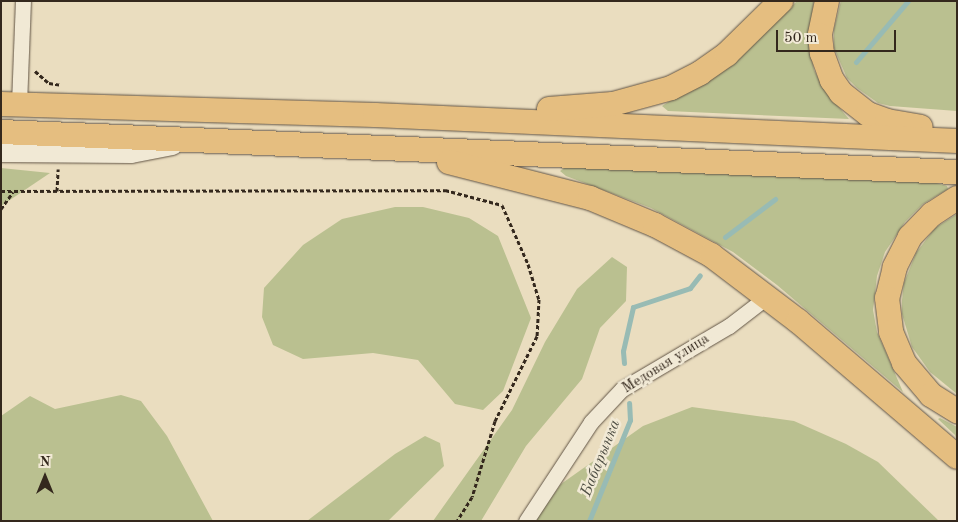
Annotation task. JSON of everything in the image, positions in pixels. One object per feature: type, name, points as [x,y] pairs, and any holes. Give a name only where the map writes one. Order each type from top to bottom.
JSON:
[{"type":"main road","points":[[234,110],[373,103],[550,109],[613,104],[671,88],[700,73],[751,34],[781,1]]},
{"type":"main road","points":[[827,1],[820,35],[822,53],[832,80],[841,94],[854,106],[887,121],[957,132]]},
{"type":"main road","points":[[10,104],[234,110],[957,141]]},
{"type":"main road","points":[[1,132],[957,172]]},
{"type":"main road","points":[[199,139],[344,157],[440,160],[534,181],[590,198],[655,224],[711,255],[768,296],[957,458]]},
{"type":"main road","points":[[957,198],[932,214],[910,237],[895,266],[888,298],[891,332],[904,362],[931,395],[957,411]]},
{"type":"street","points":[[10,104],[23,1]]},
{"type":"street","points":[[1,152],[131,153],[199,139]]},
{"type":"street","name":"Медовая улица","points":[[526,521],[591,422],[622,389],[729,326],[768,296]]},
{"type":"path","points":[[1,191],[446,190],[502,205],[539,299],[537,336],[496,421],[472,497],[457,521]]},
{"type":"path","points":[[1,209],[14,191]]},
{"type":"green space","points":[[797,1],[814,1],[808,37],[814,70],[825,91],[849,119],[668,111],[662,106],[746,52]]},
{"type":"green space","points":[[841,1],[957,1],[957,111],[890,106],[878,103],[857,88],[847,78],[834,48],[834,29]]},
{"type":"green space","points":[[566,167],[933,182],[947,186],[948,189],[923,204],[905,222],[885,252],[877,276],[873,310],[877,332],[903,392],[777,285],[733,252],[651,208],[566,176],[560,171]]},
{"type":"green space","points":[[1,168],[50,173],[1,206]]},
{"type":"green space","points":[[395,207],[423,207],[469,218],[498,236],[531,318],[503,391],[483,410],[455,404],[418,360],[373,353],[303,359],[273,345],[262,317],[264,288],[303,245],[342,219]]},
{"type":"green space","points":[[957,214],[957,394],[930,372],[912,347],[902,314],[902,300],[904,283],[916,253],[935,228]]},
{"type":"green space","points":[[612,257],[627,267],[626,301],[600,328],[582,379],[526,446],[481,521],[433,521],[512,410],[545,342],[577,289]]},
{"type":"green space","points":[[121,395],[141,401],[167,436],[213,521],[1,521],[1,416],[30,396],[55,409]]},
{"type":"green space","points":[[692,407],[794,421],[846,444],[878,462],[939,521],[535,521],[561,484],[643,426]]},
{"type":"green space","points":[[940,418],[957,427],[957,441],[955,435],[938,419]]},
{"type":"green space","points":[[425,436],[440,443],[444,466],[388,521],[307,521],[395,454]]},
{"type":"waterway","name":"Бабарынка","points":[[856,62],[908,1]]},
{"type":"waterway","name":"Бабарынка","points":[[725,237],[775,199]]},
{"type":"waterway","name":"Бабарынка","points":[[624,363],[623,351],[633,307],[690,288],[700,275]]},
{"type":"waterway","name":"Бабарынка","points":[[589,521],[630,420],[629,403]]}]
